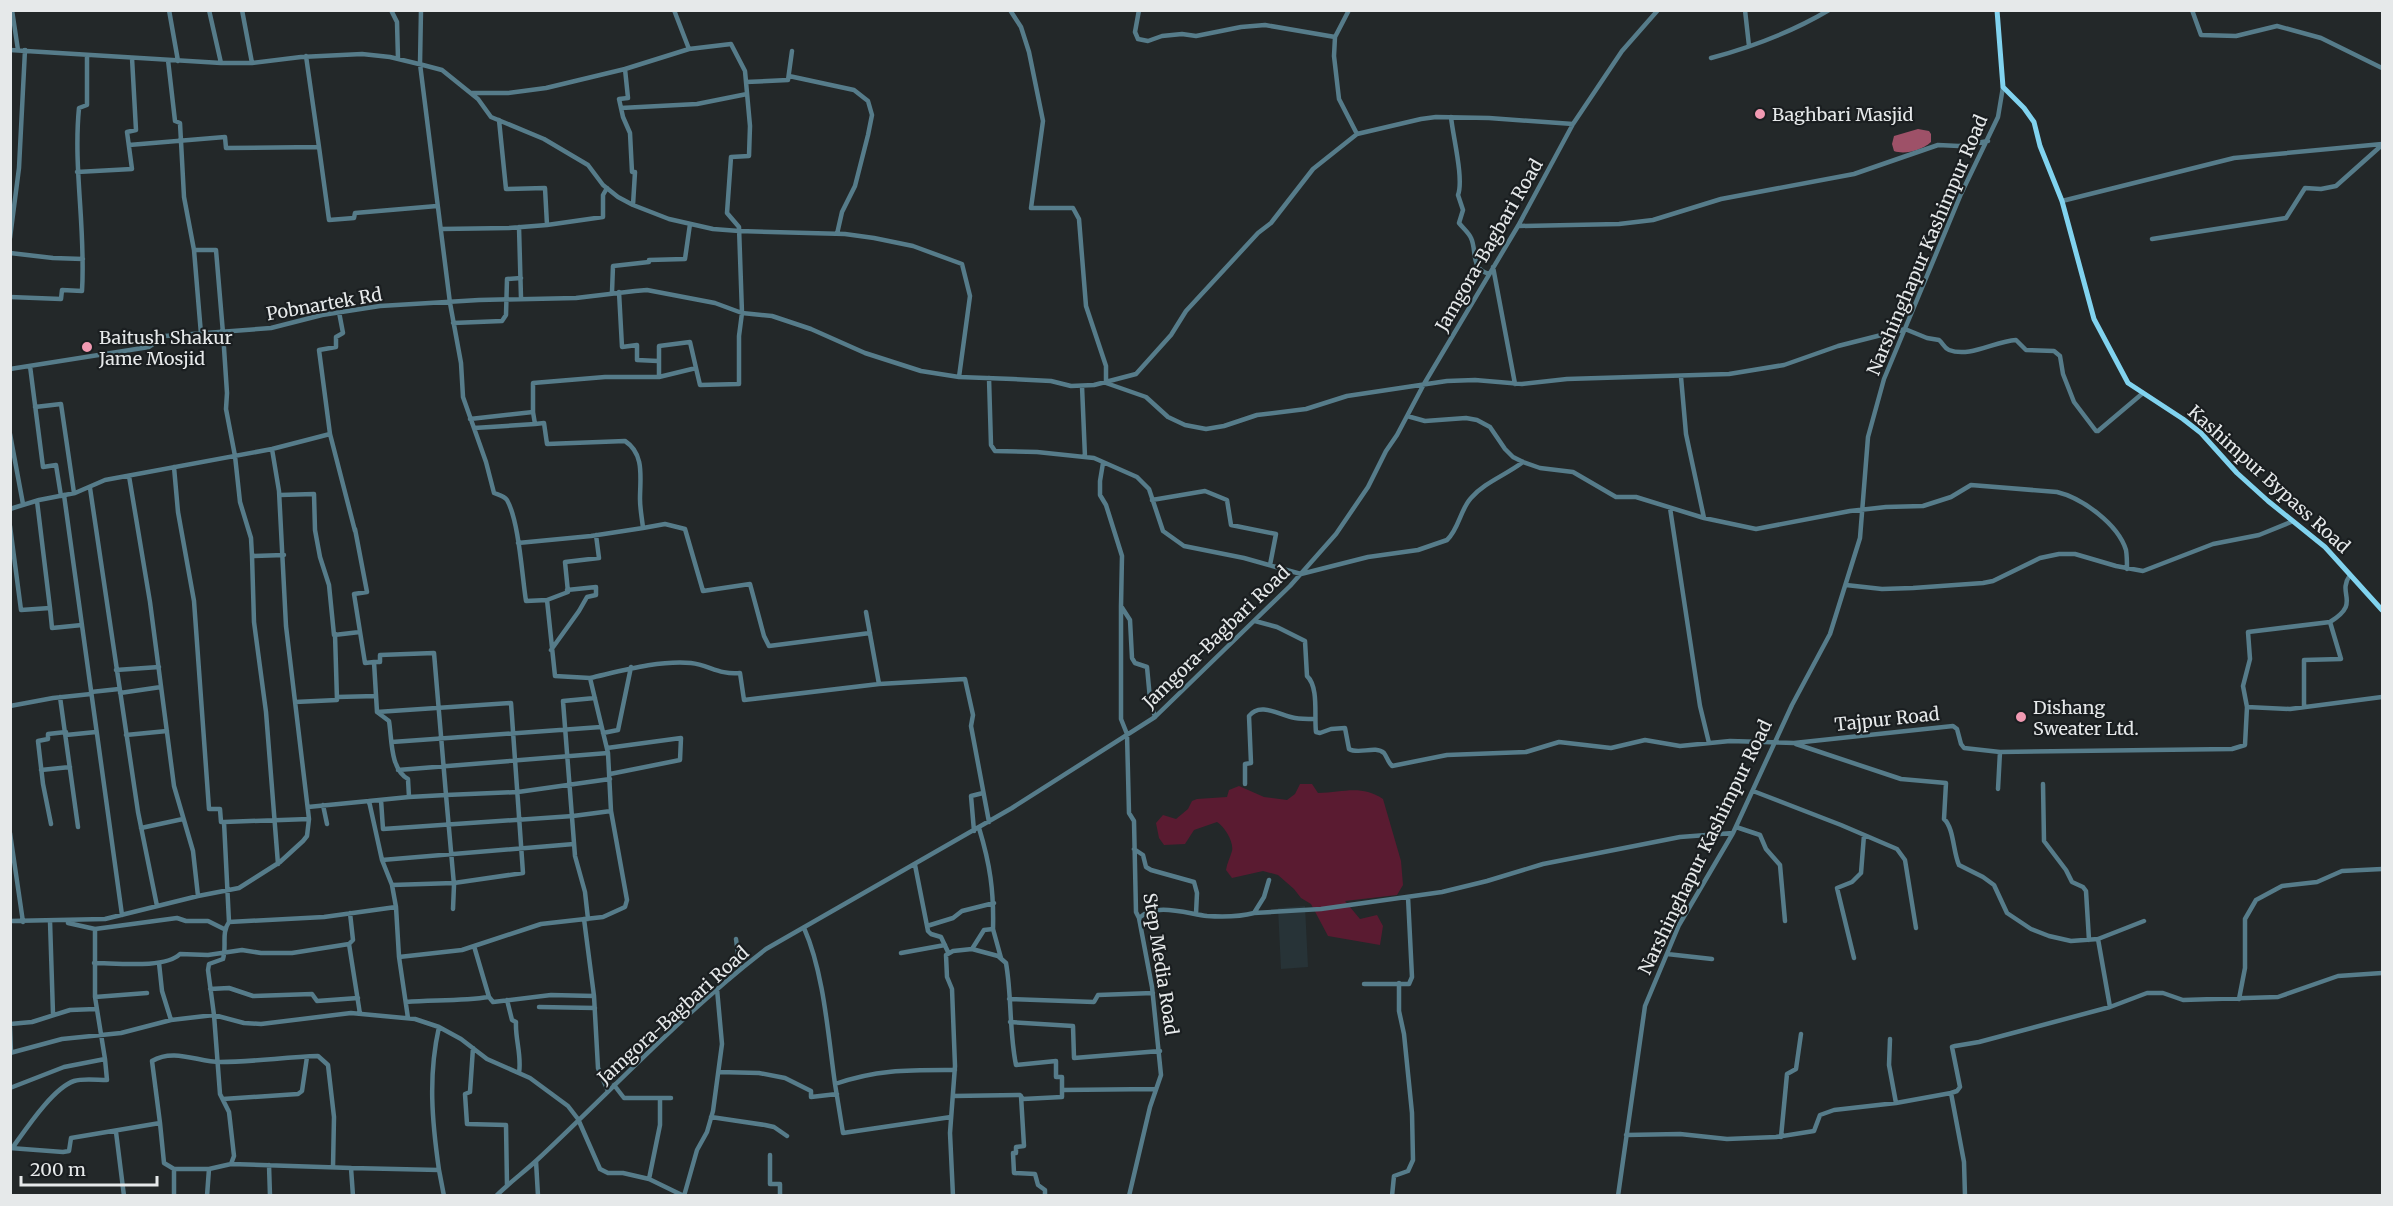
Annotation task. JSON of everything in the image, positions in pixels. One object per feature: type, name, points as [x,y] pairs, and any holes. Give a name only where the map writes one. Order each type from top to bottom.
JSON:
[{"type":"main road","name":"Narshinghapur Kashimpur Road","points":[[1997,10],[2003,87]]},
{"type":"main road","name":"Kashimpur Bypass Road","points":[[2003,87],[2034,122],[2040,146],[2062,201],[2094,319],[2122,375],[2128,383],[2201,433],[2238,473],[2291,522],[2325,546],[2382,610]]},
{"type":"street","points":[[12,10],[18,50]]},
{"type":"street","points":[[169,10],[178,61]]},
{"type":"street","points":[[209,10],[221,63]]},
{"type":"street","points":[[242,10],[252,63]]},
{"type":"street","points":[[391,10],[398,22],[398,58]]},
{"type":"street","points":[[421,10],[420,64],[450,303],[461,363],[463,397],[494,493],[507,500],[518,543],[526,601],[547,600],[567,590],[596,587],[596,595],[587,597],[551,650]]},
{"type":"street","points":[[674,10],[689,49]]},
{"type":"street","points":[[1010,10],[1021,27],[1029,52],[1043,121],[1031,208],[1073,208],[1079,219],[1086,306],[1106,366],[1106,383],[1146,397],[1163,414],[1185,425],[1206,429],[1224,426],[1257,415],[1306,409],[1347,396],[1462,380],[1515,384],[1584,378],[1729,374],[1784,365],[1838,346],[1905,329],[1939,340],[1950,350],[1973,350],[2016,340],[2026,350],[2054,351],[2060,356],[2063,374],[2074,402],[2096,431],[2143,393]]},
{"type":"street","points":[[1139,10],[1135,32],[1138,39],[1144,41],[1162,36],[1182,34],[1196,36],[1241,27],[1265,25],[1335,37]]},
{"type":"street","points":[[1349,10],[1335,37],[1334,56],[1339,99],[1358,134],[1421,119],[1451,117],[1573,124]]},
{"type":"street","name":"Jamgora-Bagbari Road","points":[[496,1196],[740,969],[766,950],[976,830],[1155,717],[1255,621],[1336,534],[1368,487],[1386,450],[1397,435],[1424,384],[1518,226],[1573,124],[1622,51],[1658,10]]},
{"type":"street","points":[[1745,10],[1749,46]]},
{"type":"street","points":[[1711,58],[1796,28],[1829,10]]},
{"type":"street","points":[[2192,10],[2201,35],[2236,36],[2277,26],[2321,38],[2382,68]]},
{"type":"street","points":[[471,93],[508,93],[546,88],[625,69],[689,49],[733,45],[745,71],[750,126],[749,156],[731,157],[727,213],[740,227],[742,313],[739,336],[739,384],[700,385],[690,342],[659,346],[659,377]]},
{"type":"street","points":[[10,50],[221,63],[252,63],[362,54],[398,58],[442,70],[471,93],[491,117],[544,139],[588,165],[607,188],[633,205],[669,219],[739,231],[874,237],[914,246],[962,264],[967,276],[969,296],[959,377]]},
{"type":"street","points":[[10,238],[18,178],[25,50]]},
{"type":"street","points":[[746,82],[788,80],[792,51]]},
{"type":"street","points":[[10,297],[61,299],[62,290],[82,291],[83,259],[77,172],[79,108],[87,105],[87,54]]},
{"type":"street","points":[[306,57],[329,220],[354,218],[354,213],[437,206]]},
{"type":"street","points":[[77,172],[132,169],[127,132],[136,129],[132,58]]},
{"type":"street","points":[[168,60],[175,121],[180,123],[184,197],[194,250],[201,334]]},
{"type":"street","points":[[625,69],[628,98],[619,99],[630,133],[632,171],[635,171],[633,205]]},
{"type":"street","points":[[789,76],[854,90],[868,101],[872,115],[868,135],[855,186],[842,212],[837,234]]},
{"type":"street","name":"Narshinghapur Kashimpur Road","points":[[1618,1196],[1645,1006],[1679,925],[1733,833],[1773,744],[1830,634],[1860,538],[1868,437],[1884,380],[1961,194],[1998,117],[2003,87]]},
{"type":"street","points":[[621,108],[697,104],[747,94]]},
{"type":"street","points":[[1451,117],[1461,175],[1458,195],[1463,210],[1459,223],[1471,237],[1472,249],[1479,268],[1482,272],[1489,274]]},
{"type":"street","points":[[499,120],[506,189],[545,188],[547,225]]},
{"type":"street","name":"Pobnartek Rd","points":[[10,369],[149,347],[165,336],[271,328],[339,312],[380,306],[521,298],[576,298],[612,292],[647,290],[715,303],[742,313],[772,316],[811,329],[865,353],[921,371],[959,377],[1082,386],[1106,383],[1136,374],[1171,335],[1186,311],[1257,233],[1271,223],[1313,169],[1358,134]]},
{"type":"street","points":[[129,145],[225,137],[226,148],[319,147]]},
{"type":"street","points":[[1518,226],[1619,224],[1653,220],[1721,199],[1854,174],[1938,145],[1959,146],[1988,141]]},
{"type":"street","points":[[2062,201],[2145,181],[2160,175],[2241,157],[2382,144]]},
{"type":"street","points":[[2152,239],[2286,218],[2304,188],[2321,189],[2336,186],[2382,144]]},
{"type":"street","points":[[10,179],[18,178]]},
{"type":"street","points":[[441,229],[547,225],[603,217],[603,195],[607,188]]},
{"type":"street","points":[[612,292],[613,266],[649,262],[650,260],[685,259],[690,224]]},
{"type":"street","points":[[519,227],[521,298]]},
{"type":"street","points":[[194,250],[216,250],[227,393],[226,409],[235,456],[240,502],[251,538],[254,622],[267,721],[278,864]]},
{"type":"street","points":[[10,253],[83,259]]},
{"type":"street","points":[[1493,267],[1515,384]]},
{"type":"street","points":[[453,323],[502,321],[506,315],[507,279],[521,279]]},
{"type":"street","points":[[619,292],[622,347],[637,345],[637,360],[658,361]]},
{"type":"street","points":[[339,312],[343,333],[336,337],[336,347],[319,350],[330,434],[355,530],[367,592],[354,594],[365,663],[380,662],[380,656],[434,653],[452,854],[453,909]]},
{"type":"street","points":[[30,366],[43,467],[56,465],[62,496],[122,915]]},
{"type":"street","points":[[535,424],[533,384],[605,377],[659,377],[696,368]]},
{"type":"street","points":[[1681,377],[1686,434],[1704,519]]},
{"type":"street","points":[[989,378],[991,445],[995,452],[1038,452],[1094,458],[1137,477],[1149,489],[1163,531],[1184,546],[1301,574],[1368,557],[1418,550],[1447,540],[1472,497],[1491,481],[1510,472],[1523,462]]},
{"type":"street","points":[[1082,386],[1084,457]]},
{"type":"street","points":[[35,406],[61,404],[74,493]]},
{"type":"street","points":[[470,419],[534,412]]},
{"type":"street","points":[[1407,416],[1425,421],[1466,418],[1477,420],[1490,427],[1505,449],[1523,462],[1540,468],[1573,472],[1616,497],[1636,497],[1704,519],[1756,529],[1863,510],[1923,506],[1978,485],[2057,492],[2071,496],[2108,523],[2116,532],[2126,552],[2127,569]]},
{"type":"street","points":[[474,428],[544,423],[547,444],[626,441],[632,445],[638,455],[643,528]]},
{"type":"street","points":[[10,434],[23,504]]},
{"type":"street","points":[[10,509],[74,493],[105,480],[272,449],[330,434]]},
{"type":"street","points":[[10,921],[105,919],[227,889],[244,887],[278,864],[306,836],[309,819],[308,807],[286,626],[280,495],[272,449]]},
{"type":"street","name":"Step Media Road","points":[[1103,463],[1100,495],[1106,505],[1122,556],[1121,719],[1127,734],[1129,813],[1134,821],[1136,912],[1153,993],[1161,1075],[1145,1125],[1129,1196]]},
{"type":"street","points":[[174,467],[178,512],[194,601],[209,809],[220,809],[220,822],[309,819]]},
{"type":"street","points":[[129,477],[150,602],[174,786],[193,851],[198,896]]},
{"type":"street","points":[[90,488],[141,828],[158,906]]},
{"type":"street","points":[[1152,500],[1205,491],[1227,500],[1231,525],[1276,534],[1270,565]]},
{"type":"street","points":[[280,495],[314,494],[315,530],[320,557],[329,585],[335,634],[337,697]]},
{"type":"street","points":[[37,501],[52,628],[82,625]]},
{"type":"street","points":[[1670,508],[1700,706],[1709,743]]},
{"type":"street","points":[[1846,585],[1913,588],[1987,582],[2034,560],[2059,554],[2075,554],[2127,569],[2143,570],[2213,544],[2259,535],[2291,522]]},
{"type":"street","points":[[518,543],[596,536],[665,524],[685,530],[703,591],[750,584],[764,636],[769,646],[870,633]]},
{"type":"street","points":[[10,526],[21,610],[50,608]]},
{"type":"street","points":[[567,590],[565,562],[599,558],[596,536]]},
{"type":"street","points":[[252,555],[284,555]]},
{"type":"street","points":[[2349,574],[2346,582],[2347,606],[2342,614],[2330,622],[2247,632],[2250,659],[2243,686],[2247,708],[2290,709],[2382,698]]},
{"type":"street","points":[[547,600],[555,676],[590,678],[631,668],[692,663],[714,671],[740,673],[744,700],[879,684],[965,679],[973,715],[971,726],[989,822]]},
{"type":"street","points":[[1121,606],[1130,620],[1132,658],[1135,663],[1147,667],[1150,699],[1155,717]]},
{"type":"street","points":[[866,612],[879,684]]},
{"type":"street","points":[[1245,784],[1245,764],[1251,763],[1250,713],[1271,710],[1291,718],[1314,719],[1312,681],[1307,676],[1305,641],[1277,627],[1255,621]]},
{"type":"street","points":[[2304,707],[2304,660],[2341,660],[2330,622]]},
{"type":"street","points":[[335,634],[360,632]]},
{"type":"street","points":[[374,662],[377,712],[389,721],[395,762],[400,775],[408,779],[410,797]]},
{"type":"street","points":[[116,670],[159,667]]},
{"type":"street","points":[[392,742],[566,729],[618,730],[631,668]]},
{"type":"street","points":[[399,957],[451,952],[540,924],[603,916],[626,905],[611,811],[608,751],[590,678]]},
{"type":"street","points":[[10,706],[91,693],[162,687]]},
{"type":"street","points":[[295,702],[337,700],[337,697],[376,696]]},
{"type":"street","points":[[60,697],[78,827]]},
{"type":"street","points":[[595,698],[563,701],[575,855],[585,892],[598,1068],[608,1091]]},
{"type":"street","points":[[377,712],[512,703],[523,873],[454,883],[392,885]]},
{"type":"street","name":"Tajpur Road","points":[[1314,719],[1316,732],[1345,728],[1348,749],[1353,752],[1378,750],[1384,753],[1392,766],[1447,754],[1526,752],[1559,742],[1611,748],[1645,740],[1680,746],[1730,741],[1773,744],[1953,726],[1958,729],[1964,748],[2000,752],[2169,751],[2236,748],[2244,746],[2245,743],[2247,708]]},
{"type":"street","points":[[126,735],[167,731]]},
{"type":"street","points":[[51,824],[38,741],[48,739],[48,734],[96,732]]},
{"type":"street","points":[[308,807],[410,797],[518,792],[570,786],[680,760],[681,738],[568,757],[398,770]]},
{"type":"street","points":[[1794,743],[1900,779],[1946,783],[1944,819],[1948,824],[1954,855],[1959,865],[1994,885],[2007,913],[2031,929],[2071,941],[2089,940],[2098,939],[2144,921]]},
{"type":"street","points":[[1998,789],[2000,752]]},
{"type":"street","points":[[41,770],[70,767]]},
{"type":"street","points":[[2043,784],[2044,841],[2066,870],[2072,882],[2086,891],[2089,940]]},
{"type":"street","points":[[1753,791],[1897,849],[1905,860],[1917,928]]},
{"type":"street","points":[[983,793],[971,796],[976,830],[990,865],[994,903],[993,929],[1001,958]]},
{"type":"street","points":[[381,800],[383,829],[573,816],[611,811]]},
{"type":"street","points":[[369,801],[375,828]]},
{"type":"street","points":[[369,801],[382,860],[392,885],[396,907],[399,957],[408,1018]]},
{"type":"street","points":[[323,805],[327,824]]},
{"type":"street","points":[[141,828],[183,819]]},
{"type":"street","points":[[224,822],[229,922],[224,929],[224,959],[209,964],[208,970],[219,1062],[220,1094],[230,1112],[234,1156],[231,1164]]},
{"type":"street","points":[[1736,827],[1760,835],[1766,849],[1780,865],[1785,921]]},
{"type":"street","points":[[10,833],[23,922]]},
{"type":"street","points":[[1139,918],[1153,912],[1240,917],[1254,913],[1321,909],[1408,897],[1487,881],[1543,864],[1680,837],[1733,833]]},
{"type":"street","points":[[1854,958],[1837,888],[1852,882],[1861,873],[1864,835]]},
{"type":"street","points":[[382,860],[574,844]]},
{"type":"street","points":[[1134,849],[1143,855],[1146,867],[1151,870],[1194,882],[1197,893],[1196,914]]},
{"type":"street","points":[[915,865],[927,926],[931,934],[941,937],[948,952],[947,977],[952,989],[955,1070],[951,1117],[953,1196]]},
{"type":"street","points":[[2239,999],[2245,968],[2245,919],[2256,900],[2282,886],[2317,882],[2342,871],[2382,868]]},
{"type":"street","points":[[1254,913],[1264,897],[1269,880]]},
{"type":"street","points":[[1364,984],[1409,984],[1412,977],[1408,897]]},
{"type":"street","points":[[927,926],[953,918],[962,911],[994,903]]},
{"type":"street","points":[[229,922],[324,917],[396,907]]},
{"type":"street","points":[[350,913],[352,940],[349,944],[360,1014]]},
{"type":"street","points":[[59,921],[95,929],[177,918],[186,921],[208,921],[224,929]]},
{"type":"street","points":[[50,921],[53,1014]]},
{"type":"street","points":[[804,928],[811,944],[820,986],[843,1133],[951,1117]]},
{"type":"street","points":[[95,929],[95,997],[107,1080],[74,1081],[62,1089],[33,1117],[12,1148],[28,1151],[69,1151],[71,1138],[160,1123]]},
{"type":"street","points":[[972,949],[984,930],[993,929]]},
{"type":"street","points":[[736,939],[740,969]]},
{"type":"street","points":[[2098,939],[2110,1007]]},
{"type":"street","points":[[94,963],[159,963],[174,960],[180,954],[208,956],[242,950],[261,953],[292,953],[349,944]]},
{"type":"street","points":[[901,953],[945,945]]},
{"type":"street","points":[[474,946],[492,1002],[551,995],[594,996]]},
{"type":"street","points":[[948,952],[972,949],[1001,958],[1006,963],[1016,1065],[1056,1061],[1056,1077],[1062,1077],[1062,1097],[1023,1099],[1021,1096],[953,1096]]},
{"type":"street","points":[[1667,954],[1712,958]]},
{"type":"street","points":[[159,963],[162,991],[171,1020]]},
{"type":"street","points":[[1626,1136],[1680,1134],[1727,1139],[1781,1137],[1814,1131],[1820,1115],[1834,1110],[1896,1103],[1957,1091],[1960,1087],[1952,1047],[1955,1046],[1979,1042],[2110,1007],[2151,993],[2163,993],[2183,1000],[2284,996],[2338,976],[2382,973]]},
{"type":"street","points":[[1392,1196],[1394,1176],[1408,1171],[1413,1160],[1412,1113],[1404,1034],[1399,1011],[1399,983]]},
{"type":"street","points":[[210,989],[229,988],[253,996],[312,994],[317,1001],[357,998]]},
{"type":"street","points":[[96,1009],[53,1014],[32,1022],[10,1025],[11,1053],[62,1038],[120,1033],[171,1020],[214,1015],[244,1023],[261,1024],[326,1015],[360,1014],[408,1018],[439,1027],[461,1038],[487,1059],[530,1078],[568,1106],[578,1119],[600,1169],[608,1173],[623,1173],[649,1179],[684,1196],[697,1150],[707,1132],[719,1072],[722,1044],[717,989]]},
{"type":"street","points":[[95,997],[147,993]]},
{"type":"street","points":[[1009,999],[1094,1002],[1098,995],[1153,993]]},
{"type":"street","points":[[406,1002],[489,997]]},
{"type":"street","points":[[507,1000],[512,1020],[516,1022],[515,1034],[521,1061],[519,1073]]},
{"type":"street","points":[[539,1007],[595,1008]]},
{"type":"street","points":[[1010,1022],[1073,1026],[1074,1058],[1160,1052]]},
{"type":"street","points":[[439,1027],[432,1056],[431,1086],[433,1131],[444,1196]]},
{"type":"street","points":[[1781,1137],[1787,1074],[1796,1069],[1801,1034]]},
{"type":"street","points":[[1890,1039],[1889,1065],[1896,1103]]},
{"type":"street","points":[[473,1048],[470,1092],[465,1094],[467,1124],[506,1125],[507,1185]]},
{"type":"street","points":[[333,1167],[334,1117],[328,1065],[318,1056],[219,1062],[184,1055],[152,1061],[164,1163],[174,1169],[209,1169],[231,1164],[351,1168],[439,1170]]},
{"type":"street","points":[[223,1099],[298,1094],[302,1091],[308,1056]]},
{"type":"street","points":[[10,1088],[64,1067],[105,1059]]},
{"type":"street","points":[[835,1084],[862,1074],[891,1070],[955,1070]]},
{"type":"street","points":[[719,1072],[759,1072],[785,1078],[811,1091],[811,1096],[837,1094]]},
{"type":"street","points":[[614,1085],[624,1098],[671,1098]]},
{"type":"street","points":[[1062,1090],[1156,1089]]},
{"type":"street","points":[[1951,1093],[1964,1162],[1965,1196]]},
{"type":"street","points":[[1021,1096],[1024,1146],[1016,1148],[1016,1153],[1013,1153],[1014,1173],[1035,1174],[1038,1185],[1045,1190],[1045,1196]]},
{"type":"street","points":[[649,1179],[660,1125],[660,1098]]},
{"type":"street","points":[[711,1117],[774,1127],[787,1136]]},
{"type":"street","points":[[116,1132],[124,1196]]},
{"type":"street","points":[[770,1155],[770,1184],[780,1184],[780,1196]]},
{"type":"street","points":[[536,1161],[538,1196]]},
{"type":"street","points":[[269,1165],[270,1196]]},
{"type":"street","points":[[351,1168],[353,1196]]},
{"type":"street","points":[[174,1169],[174,1196]]},
{"type":"street","points":[[207,1196],[209,1169]]},
{"type":"shaded area","points":[[1918,129],[1929,131],[1931,142],[1913,151],[1894,151],[1892,144],[1894,136]]},
{"type":"shaded area","points":[[1300,784],[1312,784],[1318,793],[1351,790],[1375,794],[1383,799],[1401,861],[1403,885],[1397,895],[1345,901],[1360,919],[1377,915],[1383,926],[1380,945],[1328,936],[1311,904],[1301,898],[1278,875],[1263,871],[1232,878],[1226,870],[1232,843],[1226,831],[1217,822],[1194,830],[1185,844],[1164,845],[1159,838],[1156,823],[1163,815],[1176,819],[1188,809],[1192,801],[1197,799],[1227,797],[1229,790],[1239,786],[1264,797],[1287,800],[1295,794]]},
{"type":"shaded area","points":[[1305,906],[1308,967],[1281,969],[1278,908]]},
{"type":"place","name":"Baghbari Masjid","points":[[1760,114]]},
{"type":"place","name":"Baitush Shakur Jame Mosjid","points":[[87,347]]},
{"type":"place","name":"Dishang Sweater Ltd.","points":[[2021,717]]}]
